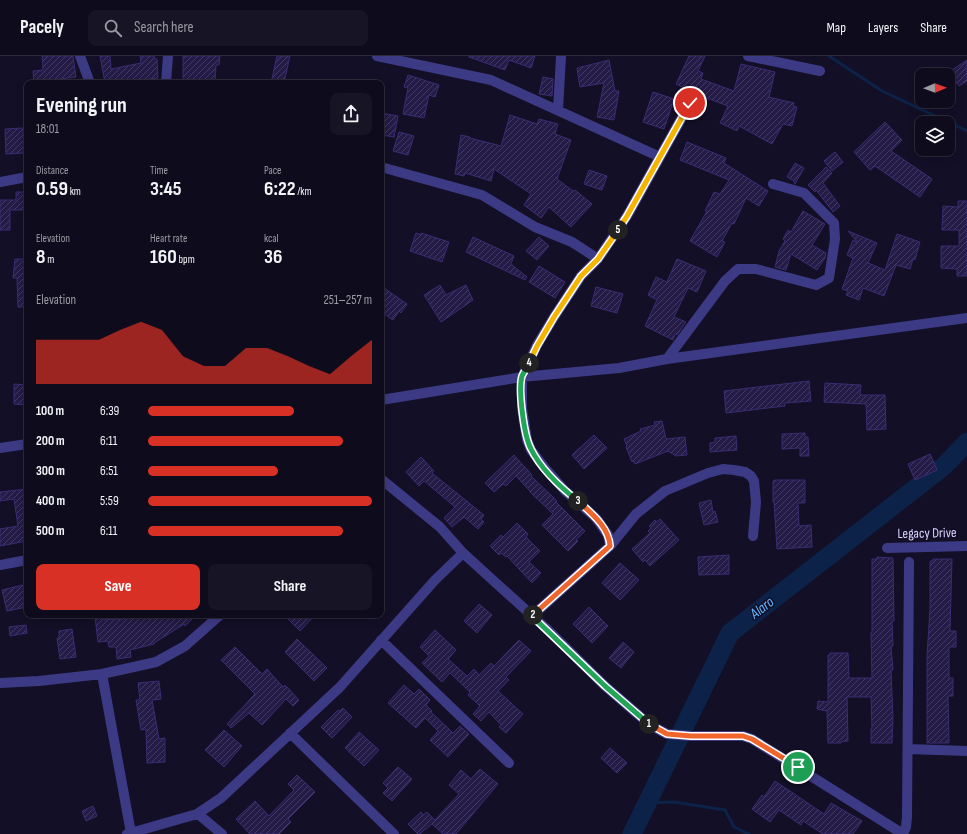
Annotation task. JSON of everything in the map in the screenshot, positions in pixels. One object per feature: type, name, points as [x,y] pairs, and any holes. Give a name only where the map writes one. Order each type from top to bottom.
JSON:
[{"type":"street","points":[[80,56],[89,80]]},
{"type":"street","points":[[166,80],[168,56]]},
{"type":"street","points":[[377,56],[491,80],[660,156]]},
{"type":"street","points":[[558,110],[561,56]]},
{"type":"street","points":[[748,56],[820,71]]},
{"type":"street","points":[[610,546],[608,535],[596,518],[565,491],[531,450],[527,440],[522,408],[522,377],[537,346],[554,317],[581,276],[598,259],[627,216],[690,103]]},
{"type":"street","points":[[384,168],[482,195],[535,227],[572,242],[598,259]]},
{"type":"street","points":[[0,182],[24,178]]},
{"type":"street","points":[[667,359],[724,281],[738,269],[756,269],[816,285],[829,278],[835,239],[834,223],[804,193],[773,184]]},
{"type":"street","points":[[384,400],[522,377],[619,368],[667,359],[967,318]]},
{"type":"street","points":[[0,448],[24,444]]},
{"type":"street","points":[[532,616],[610,546],[636,514],[665,491],[708,473],[723,469],[745,472],[751,476],[754,481],[756,502],[753,536]]},
{"type":"street","points":[[384,480],[440,527],[463,553],[605,686],[650,724],[667,734],[691,736],[743,736],[752,739],[903,834],[906,827],[907,818],[909,562]]},
{"type":"street","name":"Legacy Drive","points":[[887,548],[967,546]]},
{"type":"street","points":[[102,674],[129,833],[198,814],[221,798],[340,687],[436,580],[463,553]]},
{"type":"street","points":[[0,565],[24,561]]},
{"type":"street","points":[[1,680],[39,681],[102,674],[156,662],[185,646],[217,618]]},
{"type":"street","points":[[381,640],[509,763]]},
{"type":"street","points":[[290,733],[394,834]]},
{"type":"street","points":[[908,749],[967,750]]},
{"type":"street","points":[[198,814],[222,834]]},
{"type":"building","points":[[42,56],[73,56],[76,77],[52,80],[34,80],[33,71],[43,70]]},
{"type":"building","points":[[100,56],[110,56],[111,69],[141,63],[140,56],[154,56],[155,59],[157,59],[158,78],[141,80],[104,80]]},
{"type":"building","points":[[183,56],[220,56],[219,65],[216,65],[215,80],[183,80]]},
{"type":"building","points":[[277,56],[290,56],[285,80],[272,80]]},
{"type":"building","points":[[469,56],[535,56],[531,68],[509,60],[505,70]]},
{"type":"building","points":[[689,56],[705,56],[698,71],[703,73],[701,79],[734,91],[741,64],[775,72],[769,97],[794,103],[793,106],[797,107],[792,126],[783,124],[772,144],[739,126],[737,131],[720,123],[728,106],[701,96],[676,84]]},
{"type":"building","points":[[609,60],[615,91],[619,91],[614,120],[597,117],[604,83],[580,87],[577,68]]},
{"type":"building","points":[[967,60],[967,81],[959,86],[955,80],[955,68]]},
{"type":"building","points":[[408,75],[439,85],[435,97],[429,95],[424,118],[403,114],[408,88],[404,87]]},
{"type":"building","points":[[543,77],[553,79],[552,96],[539,94]]},
{"type":"building","points":[[653,92],[674,99],[664,129],[643,122]]},
{"type":"building","points":[[384,114],[398,116],[394,137],[384,135]]},
{"type":"building","points":[[510,115],[537,124],[539,119],[558,124],[555,134],[571,140],[557,179],[573,191],[575,190],[592,204],[571,227],[549,207],[541,218],[524,205],[531,194],[494,169],[491,181],[465,173],[464,176],[455,174],[461,135],[501,146]]},
{"type":"building","points":[[885,122],[902,140],[891,151],[932,179],[920,197],[875,166],[870,170],[854,152]]},
{"type":"building","points":[[23,128],[24,153],[6,154],[5,129]]},
{"type":"building","points":[[399,132],[414,136],[408,155],[393,151]]},
{"type":"building","points":[[687,142],[726,158],[724,163],[768,191],[759,206],[746,198],[734,224],[732,223],[722,241],[725,242],[717,257],[690,241],[707,211],[705,211],[714,192],[720,194],[729,180],[680,160]]},
{"type":"building","points":[[835,152],[843,162],[832,171],[824,161]]},
{"type":"building","points":[[795,163],[804,168],[795,184],[794,181],[787,177]]},
{"type":"building","points":[[826,167],[832,173],[823,183],[840,206],[833,212],[816,190],[815,192],[808,185]]},
{"type":"building","points":[[589,170],[607,176],[602,190],[584,184]]},
{"type":"building","points":[[16,192],[24,192],[24,210],[10,210],[10,230],[0,230],[0,200],[16,200]]},
{"type":"building","points":[[958,201],[967,201],[967,276],[957,276],[957,269],[941,268],[941,246],[959,246],[959,230],[942,230],[943,206],[958,207]]},
{"type":"building","points":[[803,211],[825,224],[812,245],[826,253],[825,258],[817,270],[791,254],[786,270],[775,267],[779,251],[785,241],[783,239],[788,230],[791,232]]},
{"type":"building","points":[[848,231],[877,243],[868,263],[885,270],[897,234],[920,242],[915,260],[913,259],[910,269],[896,265],[884,296],[863,288],[859,300],[846,295],[848,291],[842,289],[853,258],[847,255],[853,240],[858,243]]},
{"type":"building","points":[[416,233],[421,235],[421,233],[449,242],[442,262],[410,251]]},
{"type":"building","points":[[473,237],[514,256],[511,264],[527,277],[525,280],[466,252]]},
{"type":"building","points":[[539,237],[549,246],[537,260],[526,251]]},
{"type":"building","points":[[15,259],[24,259],[24,307],[18,307],[17,278],[13,278]]},
{"type":"building","points":[[677,259],[706,271],[697,292],[688,288],[674,317],[686,322],[677,335],[675,334],[673,340],[645,326],[657,300],[648,295],[656,277],[667,282]]},
{"type":"building","points":[[539,266],[565,282],[555,298],[529,282]]},
{"type":"building","points":[[440,285],[446,295],[466,285],[473,300],[441,322],[424,295]]},
{"type":"building","points":[[596,287],[623,294],[617,313],[591,306]]},
{"type":"building","points":[[384,288],[407,304],[401,313],[399,311],[393,320],[384,314]]},
{"type":"building","points":[[809,381],[811,401],[785,403],[785,406],[726,413],[724,391]]},
{"type":"building","points":[[825,383],[861,385],[860,395],[885,395],[886,429],[867,430],[866,404],[824,402]]},
{"type":"building","points":[[14,384],[24,385],[24,405],[14,404]]},
{"type":"building","points":[[662,421],[666,439],[685,437],[687,455],[676,456],[668,451],[635,464],[634,461],[632,462],[624,439],[641,431],[640,429],[655,425],[654,422]]},
{"type":"building","points":[[805,433],[805,437],[808,437],[809,456],[800,456],[800,448],[782,449],[782,434]]},
{"type":"building","points":[[594,435],[607,448],[584,469],[572,455]]},
{"type":"building","points":[[736,436],[737,450],[710,452],[710,443],[715,442],[715,438]]},
{"type":"building","points":[[930,454],[937,470],[915,480],[908,464]]},
{"type":"building","points":[[514,455],[532,475],[531,476],[585,531],[568,551],[542,525],[553,514],[516,476],[506,486],[503,484],[494,492],[485,483]]},
{"type":"building","points":[[421,457],[434,471],[432,473],[484,515],[481,519],[484,522],[478,529],[464,517],[452,527],[444,518],[455,507],[424,481],[419,486],[406,472]]},
{"type":"building","points":[[805,480],[805,503],[798,503],[799,526],[811,525],[812,547],[777,549],[773,502],[773,481]]},
{"type":"building","points":[[24,489],[24,542],[0,546],[0,529],[18,526],[14,499],[0,501],[0,492]]},
{"type":"building","points":[[711,500],[713,512],[715,511],[718,522],[704,525],[699,503]]},
{"type":"building","points":[[660,519],[679,540],[650,566],[645,560],[643,562],[632,549],[650,533],[648,531],[651,528],[649,526],[655,520],[656,522]]},
{"type":"building","points":[[517,523],[528,534],[526,537],[540,551],[529,562],[541,573],[532,583],[507,556],[506,557],[501,553],[499,555],[490,546],[501,535],[503,537]]},
{"type":"building","points":[[729,555],[729,574],[699,575],[698,557]]},
{"type":"building","points":[[877,557],[893,558],[894,621],[892,621],[893,646],[891,646],[893,670],[891,670],[893,719],[892,743],[871,743],[871,697],[847,697],[848,741],[841,743],[828,743],[827,711],[817,709],[818,701],[828,702],[828,655],[830,655],[830,653],[848,653],[849,678],[872,678],[872,559],[877,559]]},
{"type":"building","points":[[933,559],[952,559],[950,631],[956,631],[956,647],[949,647],[949,678],[953,678],[953,696],[948,696],[949,743],[927,743],[927,656],[930,609],[930,561],[933,561]]},
{"type":"building","points":[[620,563],[639,580],[620,600],[602,583]]},
{"type":"building","points":[[24,585],[24,608],[7,611],[2,590]]},
{"type":"building","points":[[479,604],[492,615],[477,633],[464,621]]},
{"type":"building","points":[[589,607],[608,626],[592,643],[573,624]]},
{"type":"building","points":[[95,618],[114,620],[130,618],[193,618],[185,626],[184,624],[154,644],[130,650],[131,657],[117,659],[116,647],[109,647],[108,641],[98,642]]},
{"type":"building","points":[[287,618],[312,618],[300,631]]},
{"type":"building","points":[[26,625],[27,633],[10,636],[9,627]]},
{"type":"building","points":[[72,629],[76,657],[60,659],[57,638],[59,638],[59,631]]},
{"type":"building","points":[[435,630],[456,650],[448,659],[467,676],[474,669],[479,675],[491,663],[494,666],[519,640],[531,651],[506,677],[509,680],[498,691],[523,714],[506,733],[499,727],[501,725],[489,712],[481,721],[473,714],[480,706],[468,695],[470,692],[450,673],[442,682],[422,663],[429,656],[420,647]]},
{"type":"building","points":[[297,639],[327,668],[314,681],[285,652]]},
{"type":"building","points":[[623,642],[634,652],[621,668],[609,658]]},
{"type":"building","points":[[235,647],[262,674],[267,669],[283,687],[285,685],[299,700],[293,706],[286,699],[262,725],[249,713],[231,728],[227,724],[255,694],[221,660]]},
{"type":"building","points":[[159,681],[161,699],[152,700],[159,739],[165,738],[165,762],[147,763],[146,729],[141,730],[136,700],[140,700],[138,683]]},
{"type":"building","points":[[404,685],[414,694],[419,689],[430,700],[426,705],[432,711],[431,712],[453,733],[460,726],[469,734],[448,757],[430,740],[438,731],[425,718],[416,728],[388,703]]},
{"type":"building","points":[[343,708],[352,717],[332,738],[321,727],[338,710],[340,711]]},
{"type":"building","points":[[224,730],[242,746],[224,767],[205,750]]},
{"type":"building","points":[[359,732],[379,750],[364,766],[345,748]]},
{"type":"building","points":[[610,748],[627,763],[617,773],[601,758]]},
{"type":"building","points":[[398,767],[412,779],[392,801],[383,793],[388,788],[383,783]]},
{"type":"building","points":[[480,769],[498,784],[456,834],[443,834],[432,824],[418,834],[408,824],[421,812],[423,815],[427,812],[435,820],[459,794],[449,785],[461,770],[471,779]]},
{"type":"building","points":[[297,775],[315,792],[288,819],[291,822],[279,834],[250,834],[236,819],[255,801],[269,816],[294,790],[288,784]]},
{"type":"building","points":[[775,781],[824,814],[831,803],[862,821],[853,834],[823,834],[803,821],[801,825],[779,810],[770,822],[752,809],[762,795],[764,797]]},
{"type":"building","points":[[93,806],[97,816],[86,821],[82,811]]},
{"type":"waterway","points":[[829,56],[882,91],[967,131]]},
{"type":"waterway","name":"Alaro","points":[[632,834],[730,633],[944,466],[967,442]]},
{"type":"waterway","points":[[647,803],[674,802],[725,810],[734,827],[749,834]]},
{"type":"route","points":[[690,103],[627,216],[598,259],[581,276],[554,317],[537,346],[522,377],[522,408],[527,440],[531,450],[565,491],[596,518],[608,535],[610,541],[610,546],[532,616],[605,686],[650,724],[667,734],[691,736],[743,736],[752,739],[798,767]]}]
